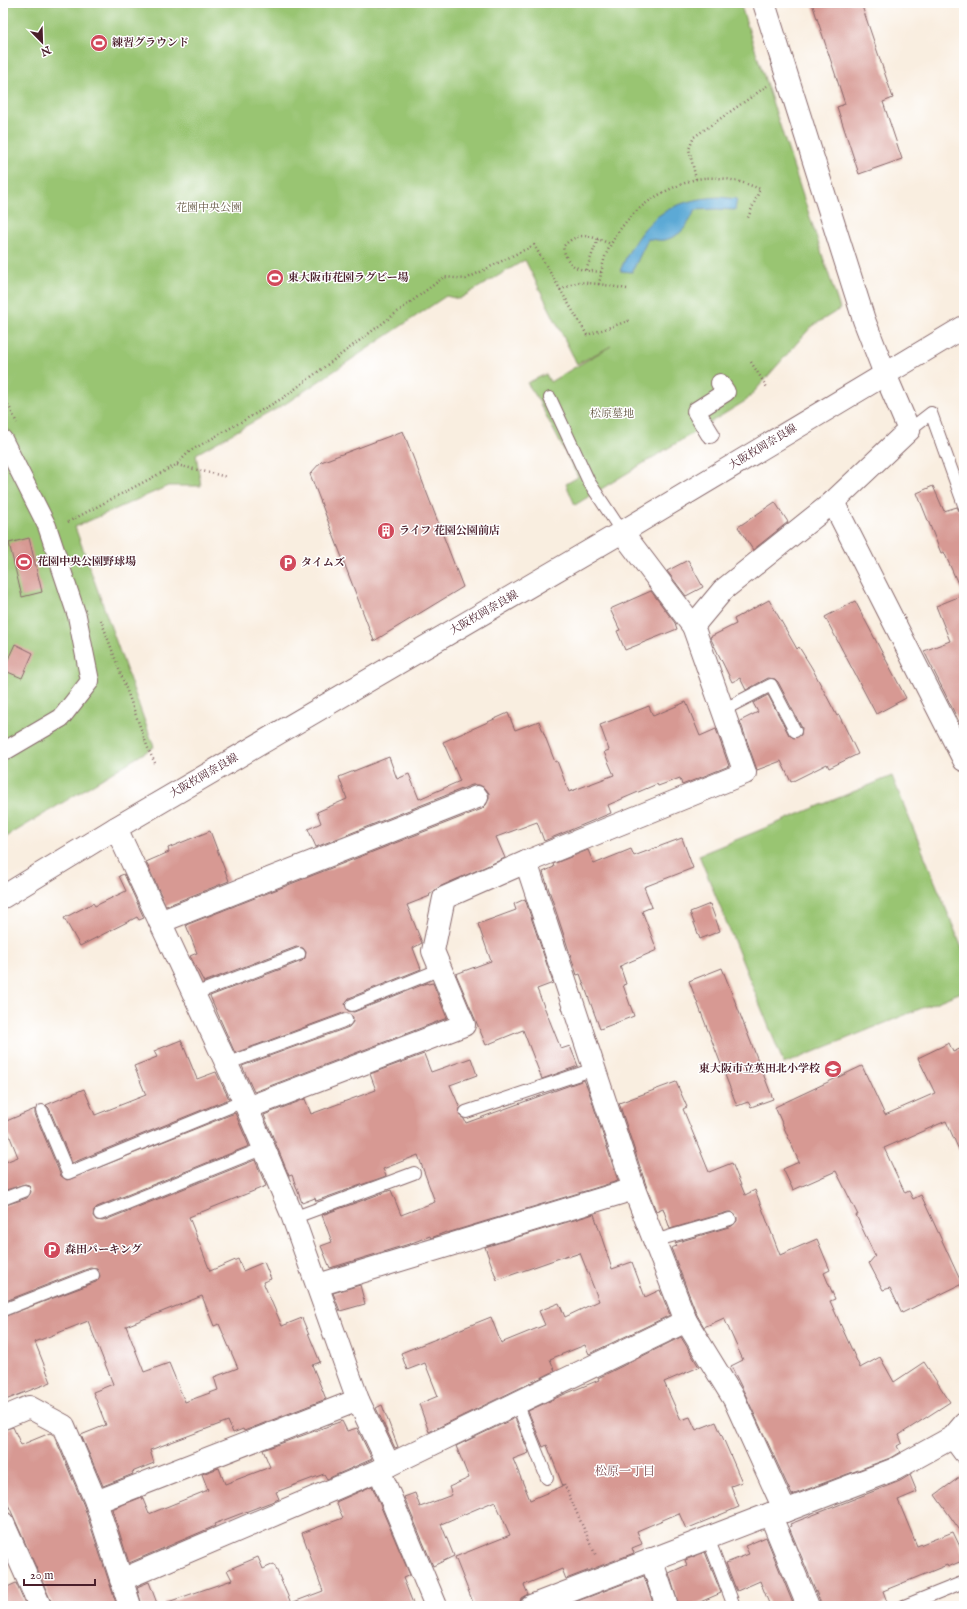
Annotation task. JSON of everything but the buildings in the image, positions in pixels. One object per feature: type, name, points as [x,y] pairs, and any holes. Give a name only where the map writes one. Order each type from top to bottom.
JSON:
[{"type":"street","points":[[693,626],[723,590],[833,502],[909,430],[864,320],[764,3]]},
{"type":"street","name":"大阪枚岡奈良線","points":[[3,897],[116,828],[622,532],[964,327]]},
{"type":"street","points":[[710,434],[696,411],[726,392],[720,382]]},
{"type":"street","points":[[3,439],[47,526],[77,616],[90,681],[62,718],[3,752]]},
{"type":"street","points":[[833,502],[964,760]]},
{"type":"street","points":[[246,1105],[464,1025],[433,951],[444,898],[526,862],[746,773],[693,626],[622,532]]},
{"type":"street","points":[[160,922],[476,797]]},
{"type":"street","points":[[116,828],[246,1105],[293,1218],[358,1400],[436,1606]]},
{"type":"street","points":[[526,862],[634,1189],[686,1321],[734,1399],[778,1512],[808,1606]]},
{"type":"street","points":[[318,1286],[634,1189]]},
{"type":"street","points":[[121,1580],[384,1467],[686,1321]]},
{"type":"street","points":[[96,1502],[358,1400]]},
{"type":"street","points":[[3,1418],[29,1407],[64,1426],[96,1502],[130,1606]]},
{"type":"street","points":[[531,1606],[651,1559],[895,1469],[960,1438]]},
{"type":"street","points":[[3,1523],[11,1563],[40,1606]]},
{"type":"street","points":[[651,1559],[668,1606]]},
{"type":"lane","points":[[550,398],[588,482],[622,532]]},
{"type":"lane","points":[[909,430],[931,413],[964,504]]},
{"type":"lane","points":[[723,710],[771,686],[795,731]]},
{"type":"lane","points":[[194,994],[298,954]]},
{"type":"lane","points":[[352,1005],[441,969]]},
{"type":"lane","points":[[226,1064],[346,1020]]},
{"type":"lane","points":[[466,1112],[594,1069]]},
{"type":"lane","points":[[42,1111],[68,1173],[246,1105]]},
{"type":"lane","points":[[100,1214],[264,1148]]},
{"type":"lane","points":[[293,1218],[414,1173]]},
{"type":"lane","points":[[3,1199],[24,1191]]},
{"type":"lane","points":[[654,1241],[730,1219]]},
{"type":"lane","points":[[3,1310],[93,1275]]},
{"type":"lane","points":[[517,1403],[547,1478]]},
{"type":"lane","points":[[708,1538],[734,1606]]},
{"type":"lane","points":[[904,1606],[964,1582]]},
{"type":"path","points":[[696,179],[689,149],[694,137],[769,86]]},
{"type":"path","points":[[599,284],[601,272],[611,244],[626,222],[643,204],[667,190],[696,179],[709,178],[747,183],[760,189],[748,220]]},
{"type":"path","points":[[601,272],[574,267],[566,258],[563,247],[571,239],[586,235],[611,244]]},
{"type":"path","points":[[586,270],[598,239]]},
{"type":"path","points":[[66,523],[176,465],[190,451],[283,398],[444,278],[466,279],[534,245],[586,334],[630,320]]},
{"type":"path","points":[[560,290],[578,282],[627,289]]},
{"type":"path","points":[[751,362],[768,389]]},
{"type":"path","points":[[176,465],[227,477]]},
{"type":"path","points":[[547,1478],[561,1476],[605,1577]]},
{"type":"green space","name":"花園中央公園","points":[[3,3],[740,3],[840,309],[811,327],[747,400],[575,505],[566,484],[578,477],[536,396],[527,383],[546,374],[550,382],[611,346],[577,364],[525,260],[459,299],[446,296],[285,404],[196,454],[201,486],[168,486],[75,527],[154,747],[3,839]]},
{"type":"green space","points":[[892,776],[964,953],[964,991],[784,1064],[699,855]]},
{"type":"water","points":[[719,197],[737,199],[735,210],[695,210],[687,225],[680,233],[662,240],[648,239],[632,272],[620,271],[636,239],[657,217],[684,203],[700,199]]},
{"type":"place","name":"練習グラウンド","points":[[99,43]]},
{"type":"place","name":"東大阪市花園ラグビー場","points":[[275,278]]},
{"type":"place","name":"ライフ 花園公園前店","points":[[386,531]]},
{"type":"place","name":"花園中央公園野球場","points":[[24,562]]},
{"type":"place","name":"タイムズ","points":[[288,563]]},
{"type":"place","name":"東大阪市立英田北小学校","points":[[833,1069]]},
{"type":"place","name":"森田パーキング","points":[[52,1250]]},
{"type":"district","name":"松原一丁目","points":[[625,1471]]},
{"type":"park label","name":"松原墓地","points":[[612,414]]}]
